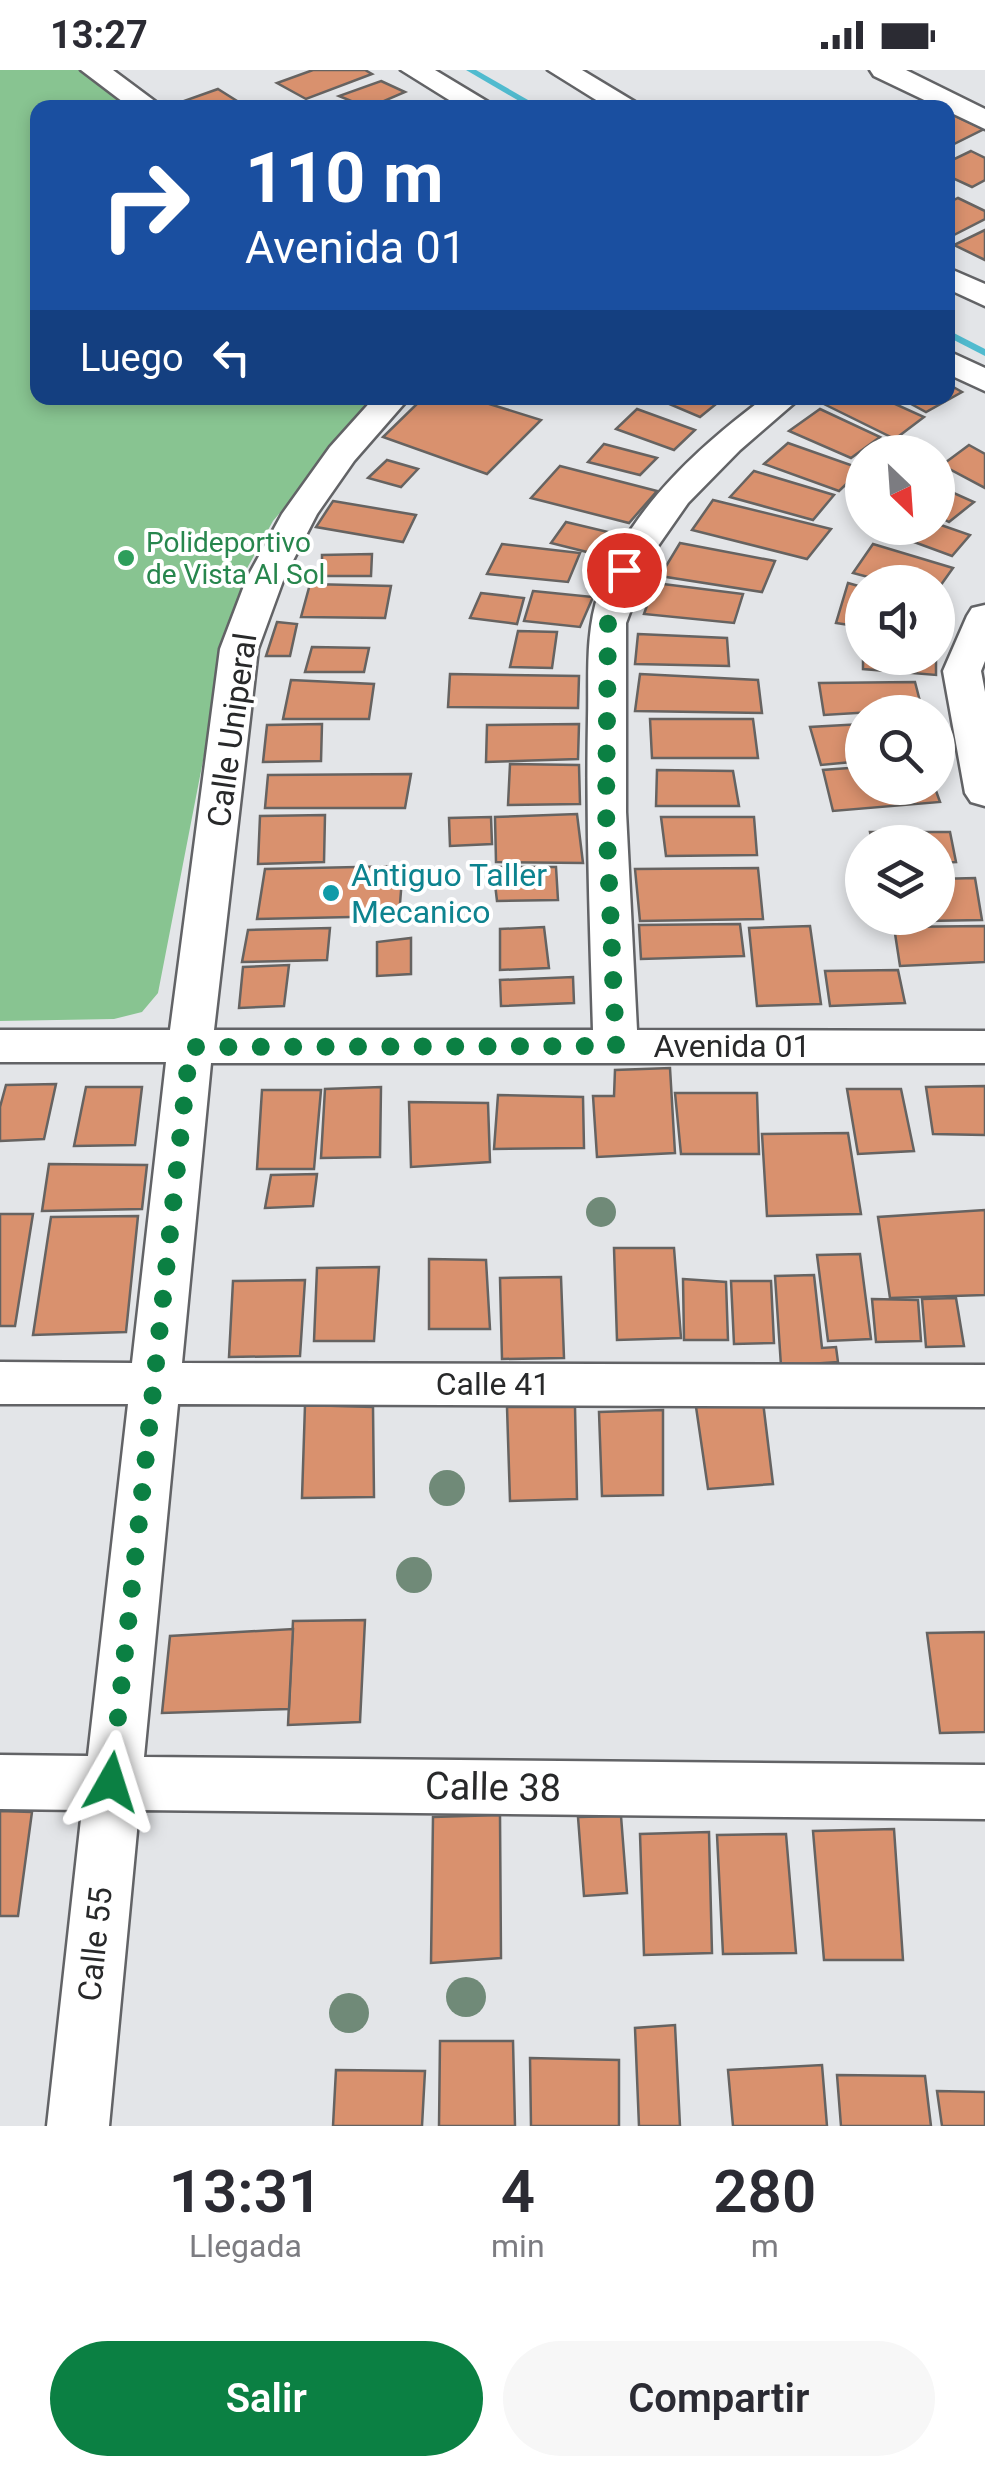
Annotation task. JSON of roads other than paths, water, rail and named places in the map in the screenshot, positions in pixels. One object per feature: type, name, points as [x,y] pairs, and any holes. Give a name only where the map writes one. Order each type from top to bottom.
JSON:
[{"type":"street","points":[[95,70],[138,100]]},
{"type":"street","points":[[415,70],[469,100]]},
{"type":"street","points":[[562,70],[616,100]]},
{"type":"street","points":[[884,70],[931,100]]},
{"type":"street","points":[[946,100],[972,88]]},
{"type":"street","points":[[955,110],[985,120]]},
{"type":"street","points":[[955,281],[985,297]]},
{"type":"street","points":[[955,365],[985,381]]},
{"type":"street","name":"Calle Uniperal","points":[[190,1047],[239,649],[280,543],[309,494],[386,405]]},
{"type":"street","points":[[616,1046],[606,812],[608,623],[614,596],[639,545],[680,494],[730,442],[775,405]]},
{"type":"street","points":[[985,616],[962,671],[985,793]]},
{"type":"street","name":"Avenida 01","points":[[0,1046],[985,1047]]},
{"type":"street","name":"Calle 55","points":[[78,2126],[190,1047]]},
{"type":"street","name":"Calle 41","points":[[0,1383],[985,1386]]},
{"type":"street","name":"Calle 38","points":[[0,1782],[985,1792]]},
{"type":"waterway","points":[[470,70],[524,100]]},
{"type":"waterway","points":[[955,337],[985,353]]},
{"type":"place","name":"Polideportivo de Vista Al Sol","points":[[126,558]]},
{"type":"place","name":"Antiguo Taller Mecanico","points":[[331,893]]}]
